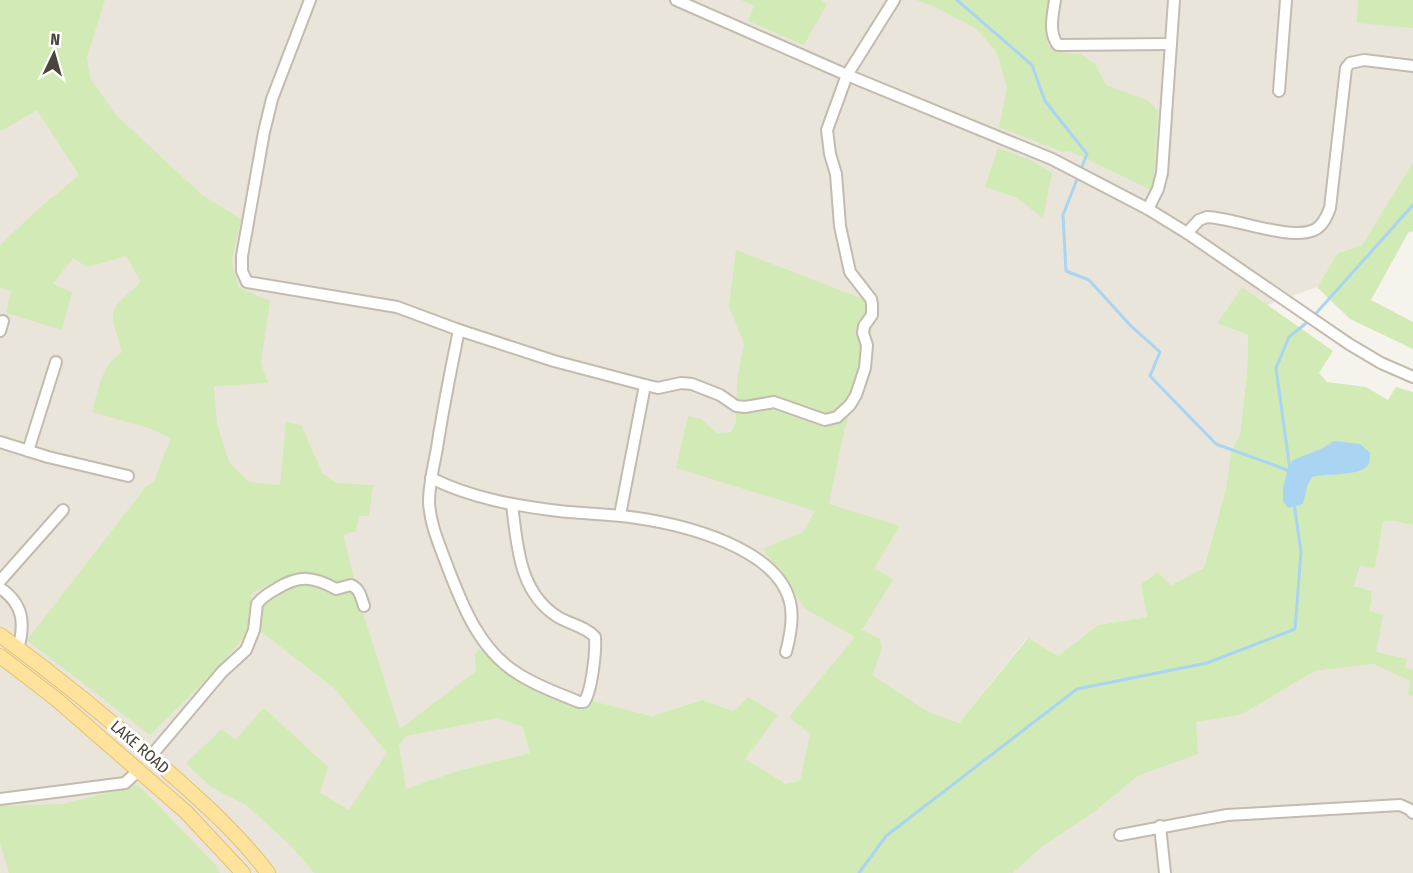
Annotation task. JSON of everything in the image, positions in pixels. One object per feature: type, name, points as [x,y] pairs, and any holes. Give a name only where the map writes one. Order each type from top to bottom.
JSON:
[{"type":"main road","name":"LAKE ROAD","points":[[0,635],[73,690],[151,756],[237,836],[268,873]]},
{"type":"main road","name":"LAKE ROAD","points":[[0,656],[56,699],[186,812],[243,873]]},
{"type":"street","points":[[310,0],[272,99],[264,132],[242,256],[241,266],[247,282],[396,307],[554,361],[645,386],[658,388],[681,383],[692,384],[720,395],[736,406],[745,407],[774,402],[825,420],[837,417],[850,405],[856,395],[865,368],[867,345],[863,330],[872,315],[871,299],[850,272],[837,205],[836,174],[826,135],[847,75],[894,0]]},
{"type":"street","points":[[676,0],[847,75],[1052,159],[1148,209],[1327,329],[1381,363],[1413,376]]},
{"type":"street","points":[[1055,0],[1052,31],[1053,38],[1058,45],[1171,44]]},
{"type":"street","points":[[1148,209],[1158,189],[1162,173],[1174,0]]},
{"type":"street","points":[[1279,91],[1286,0]]},
{"type":"street","points":[[1187,233],[1199,220],[1207,217],[1289,233],[1314,230],[1320,226],[1330,208],[1346,68],[1350,63],[1364,60],[1413,66]]},
{"type":"street","points":[[459,330],[431,478],[429,501],[432,524],[459,597],[489,649],[516,673],[542,687],[584,702],[590,687],[595,637],[551,612],[531,588],[520,562],[512,504]]},
{"type":"street","points":[[28,451],[56,362]]},
{"type":"street","points":[[620,515],[645,386]]},
{"type":"street","points":[[0,442],[128,476]]},
{"type":"street","points":[[431,478],[452,488],[512,504],[560,511],[620,515],[658,522],[725,542],[758,558],[775,576],[788,596],[791,608],[786,652]]},
{"type":"street","points":[[0,581],[63,510]]},
{"type":"street","points":[[151,756],[222,672],[246,650],[254,630],[257,604],[269,592],[298,578],[326,584],[336,589],[351,585],[357,588],[364,606]]},
{"type":"street","points":[[0,588],[11,598],[21,615],[23,626],[18,649]]},
{"type":"street","points":[[0,799],[125,783],[138,771]]},
{"type":"street","points":[[1120,835],[1227,814],[1400,805],[1413,813]]},
{"type":"street","points":[[1160,826],[1165,873]]},
{"type":"shaded area","points":[[0,0],[1413,0],[1413,162],[1362,245],[1338,253],[1317,287],[1267,305],[1242,287],[1217,323],[1248,335],[1247,374],[1240,434],[1231,453],[1226,488],[1204,568],[1171,585],[1158,572],[1141,584],[1147,617],[1098,625],[1058,656],[1027,638],[959,723],[880,781],[786,784],[744,759],[734,711],[702,700],[653,716],[594,702],[539,751],[457,771],[349,810],[290,845],[314,873],[0,873]]},
{"type":"shaded area","points":[[1392,521],[1413,525],[1413,873],[1013,873],[1043,846],[1094,812],[1138,776],[1197,754],[1195,722],[1241,715],[1315,671],[1374,664],[1370,612],[1372,591],[1354,586],[1360,566],[1375,567],[1383,522]]},
{"type":"green space","points":[[0,0],[105,0],[87,57],[90,78],[116,115],[202,195],[241,219],[232,261],[238,287],[270,301],[261,363],[268,383],[214,386],[217,424],[229,462],[249,482],[280,485],[286,422],[301,425],[323,474],[337,483],[373,485],[369,516],[359,516],[356,531],[343,535],[355,581],[335,585],[313,575],[303,574],[284,578],[252,593],[250,631],[211,675],[150,735],[27,640],[145,488],[154,481],[171,438],[149,428],[92,412],[105,371],[115,357],[122,352],[113,312],[121,300],[141,282],[126,256],[87,267],[73,258],[53,284],[72,292],[62,330],[6,313],[11,291],[0,288],[0,245],[79,175],[37,110],[0,130]]},
{"type":"green space","points":[[741,0],[821,0],[827,4],[804,45],[748,21],[754,6]]},
{"type":"green space","points":[[916,0],[1050,0],[1045,27],[1048,46],[1066,53],[1081,54],[1096,65],[1106,85],[1147,100],[1158,110],[1153,191],[1070,151],[1063,152],[999,127],[1007,88],[997,53],[977,29],[933,6]]},
{"type":"green space","points":[[1358,0],[1413,0],[1413,28],[1357,23]]},
{"type":"green space","points":[[998,148],[1031,160],[1052,173],[1043,218],[1015,197],[985,187]]},
{"type":"green space","points":[[1413,162],[1413,231],[1408,233],[1371,300],[1413,322],[1413,349],[1350,319],[1317,287],[1338,253],[1362,245]]},
{"type":"green space","points":[[736,250],[868,301],[875,316],[843,436],[829,504],[900,526],[874,568],[893,580],[862,630],[880,639],[882,648],[872,675],[928,712],[959,723],[1028,638],[1058,656],[1098,625],[1147,617],[1141,584],[1158,572],[1171,585],[1204,568],[1226,488],[1231,453],[1240,434],[1247,374],[1248,335],[1217,323],[1242,287],[1333,351],[1319,373],[1327,382],[1366,387],[1388,400],[1396,387],[1413,392],[1413,525],[1392,521],[1383,522],[1375,568],[1360,566],[1354,586],[1372,591],[1370,611],[1383,615],[1376,652],[1407,659],[1405,668],[1413,670],[1413,696],[1408,695],[1410,681],[1374,664],[1315,671],[1241,715],[1196,722],[1198,754],[1138,776],[1094,812],[1043,846],[1013,873],[314,873],[289,844],[246,805],[211,787],[186,763],[222,729],[235,740],[264,708],[328,767],[320,793],[349,810],[387,753],[334,688],[259,630],[262,605],[268,597],[297,581],[356,591],[400,729],[476,671],[475,655],[478,650],[486,651],[505,662],[524,686],[534,679],[568,695],[652,716],[702,700],[734,711],[748,697],[778,715],[745,759],[786,784],[800,781],[810,734],[789,717],[855,637],[804,608],[763,549],[803,532],[815,511],[676,468],[688,416],[701,419],[717,433],[731,432],[736,423],[737,380],[744,344],[729,307]],"holes":[[[498,718],[523,727],[530,753],[457,771],[406,789],[399,745],[406,736]]]},
{"type":"green space","points":[[138,785],[216,865],[220,873],[9,873],[0,843],[0,806],[62,804]]},
{"type":"water","points":[[1334,441],[1360,444],[1370,453],[1369,463],[1360,471],[1352,473],[1312,477],[1307,486],[1303,504],[1288,508],[1283,501],[1283,488],[1288,468],[1293,460]]},
{"type":"waterway","points":[[957,0],[1032,65],[1045,101],[1087,154],[1063,215],[1066,271],[1089,280],[1131,326],[1160,352],[1150,376],[1216,444],[1290,471]]},
{"type":"waterway","points":[[1290,470],[1276,368],[1289,337],[1310,320],[1413,205]]},
{"type":"waterway","points":[[859,873],[886,836],[1077,689],[1207,663],[1295,629],[1301,552],[1294,503]]}]
